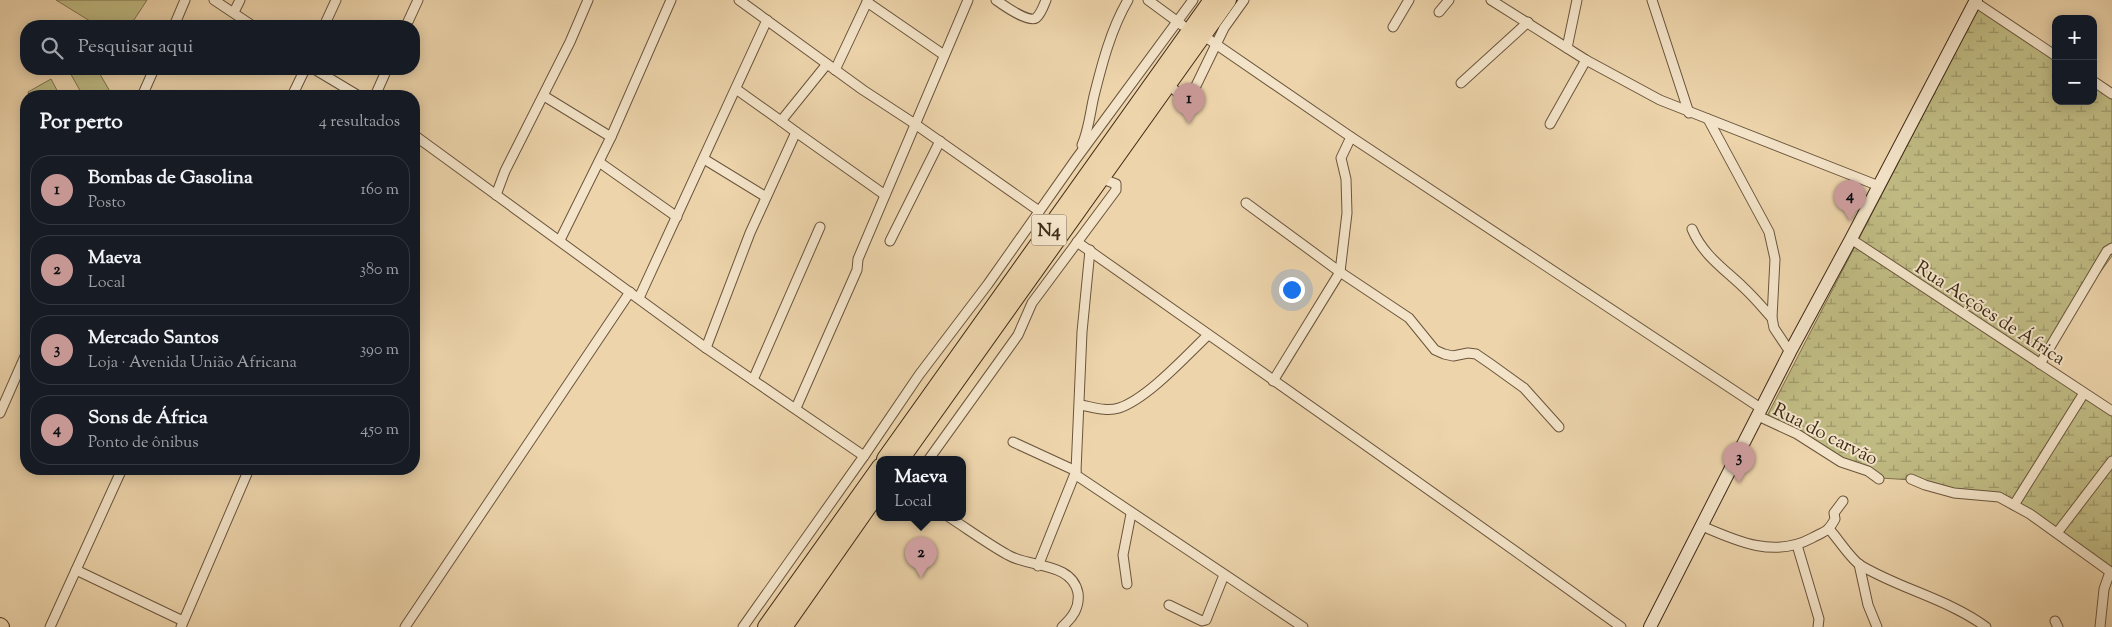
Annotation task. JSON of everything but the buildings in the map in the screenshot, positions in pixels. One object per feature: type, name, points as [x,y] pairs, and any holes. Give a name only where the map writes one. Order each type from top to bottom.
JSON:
[{"type":"highway","name":"N4","points":[[912,451],[1167,83],[1197,34],[1212,0]]},
{"type":"highway","name":"N4","points":[[887,456],[1197,34],[1228,0]]},
{"type":"highway","points":[[766,627],[876,473]]},
{"type":"highway","points":[[784,627],[876,496]]},
{"type":"main road","points":[[1650,627],[1790,352],[1975,1]]},
{"type":"street","points":[[177,20],[185,0]]},
{"type":"street","points":[[214,0],[245,20]]},
{"type":"street","points":[[234,12],[240,0]]},
{"type":"street","points":[[327,20],[336,0]]},
{"type":"street","points":[[409,20],[418,0]]},
{"type":"street","points":[[496,195],[588,0]]},
{"type":"street","points":[[560,240],[611,137],[671,0]]},
{"type":"street","points":[[739,0],[748,3],[767,20],[835,70],[940,141],[1039,212]]},
{"type":"street","points":[[796,408],[857,270],[858,259],[968,0]]},
{"type":"street","points":[[996,0],[1024,17],[1031,19],[1038,16],[1046,0]]},
{"type":"street","points":[[1076,159],[1089,128],[1094,97],[1114,30],[1128,0]]},
{"type":"street","name":"Rua do carvão","points":[[1149,0],[1760,412],[1841,462],[1868,471],[1879,478]]},
{"type":"street","points":[[1167,83],[1183,96],[1188,97],[1192,94],[1197,34],[1192,0]]},
{"type":"street","points":[[743,627],[919,375],[988,284],[1076,159],[1197,34],[1224,28],[1244,0]]},
{"type":"street","points":[[1393,28],[1409,0]]},
{"type":"street","points":[[1439,12],[1449,0]]},
{"type":"street","points":[[1491,0],[1586,60],[1660,100],[1879,186]]},
{"type":"street","points":[[1566,48],[1577,0]]},
{"type":"street","points":[[1652,0],[1689,112]]},
{"type":"street","points":[[835,70],[868,1],[944,55]]},
{"type":"street","points":[[1975,1],[2052,53]]},
{"type":"street","points":[[639,298],[767,20]]},
{"type":"street","points":[[1461,83],[1528,22]]},
{"type":"street","points":[[1550,124],[1586,60]]},
{"type":"street","points":[[781,121],[827,64]]},
{"type":"street","points":[[145,90],[151,75]]},
{"type":"street","points":[[295,90],[302,75]]},
{"type":"street","points":[[324,75],[349,90]]},
{"type":"street","points":[[377,90],[384,75]]},
{"type":"street","points":[[2097,84],[2112,94]]},
{"type":"street","points":[[736,89],[885,195]]},
{"type":"street","points":[[544,96],[611,137]]},
{"type":"street","points":[[1708,119],[1764,222],[1773,243],[1776,278],[1772,318],[1774,328],[1790,352]]},
{"type":"street","points":[[706,348],[750,233],[796,132]]},
{"type":"street","points":[[1273,381],[1340,272],[1348,213],[1346,179],[1342,158],[1351,137]]},
{"type":"street","points":[[420,139],[706,348],[864,456]]},
{"type":"street","points":[[890,240],[940,141]]},
{"type":"street","points":[[704,159],[766,197]]},
{"type":"street","points":[[599,162],[677,217]]},
{"type":"street","points":[[931,456],[1018,335],[1032,304],[1116,190],[1116,184],[1100,178]]},
{"type":"street","points":[[1246,203],[1340,272],[1409,318],[1435,350],[1453,356],[1468,353],[1476,354],[1492,365],[1524,388],[1559,427]]},
{"type":"street","points":[[753,380],[820,227]]},
{"type":"street","points":[[1692,229],[1698,243],[1706,253],[1744,287],[1772,318]]},
{"type":"street","name":"Rua Acções de África","points":[[1851,239],[2112,412]]},
{"type":"street","points":[[1078,242],[1273,381],[1368,445],[1621,627]]},
{"type":"street","points":[[2040,364],[2108,251],[2112,248]]},
{"type":"street","points":[[1038,566],[1076,473],[1081,405],[1082,332],[1090,250]]},
{"type":"street","points":[[405,627],[630,292]]},
{"type":"street","points":[[1081,405],[1108,410],[1129,403],[1167,376],[1208,335]]},
{"type":"street","points":[[0,413],[20,368]]},
{"type":"street","points":[[2014,505],[2084,393]]},
{"type":"street","points":[[1013,442],[1076,473],[1131,514],[1303,627]]},
{"type":"street","points":[[2057,533],[2112,461]]},
{"type":"street","points":[[50,627],[119,475]]},
{"type":"street","points":[[76,570],[182,624],[246,475]]},
{"type":"street","points":[[1911,479],[1939,490],[1999,497],[2057,533],[2111,572],[2104,589],[2100,627]]},
{"type":"street","points":[[1702,526],[1735,541],[1754,546],[1770,548],[1797,545],[1830,530],[1836,519],[1834,513],[1843,501]]},
{"type":"street","points":[[1127,584],[1123,555],[1131,514]]},
{"type":"street","points":[[956,521],[1008,556],[1023,563],[1058,570],[1070,577],[1076,585],[1078,597],[1076,609],[1072,617],[1062,627]]},
{"type":"street","points":[[1830,530],[1858,564],[1907,589],[1956,608],[1986,627]]},
{"type":"street","points":[[1797,545],[1819,619],[1818,627]]},
{"type":"street","points":[[1858,564],[1868,605],[1877,627]]},
{"type":"street","points":[[1169,605],[1202,621],[1206,620],[1224,574]]},
{"type":"green space","points":[[56,0],[147,0],[134,20],[88,20]]},
{"type":"green space","points":[[1978,9],[2052,55],[2052,105],[2097,105],[2097,84],[2112,93],[2112,256],[2044,349],[2039,360],[2112,408],[2112,574],[2004,501],[1912,480],[1881,478],[1766,418]]},
{"type":"green space","points":[[71,75],[100,75],[109,90],[80,90]]},
{"type":"green space","points":[[51,79],[57,90],[32,90]]},
{"type":"place","name":"Bombas de Gasolina","points":[[1189,124]]},
{"type":"place","name":"Sons de África","points":[[1850,221]]},
{"type":"place","name":"Mercado Santos","points":[[1739,483]]},
{"type":"place","name":"Maeva","points":[[921,578]]}]
